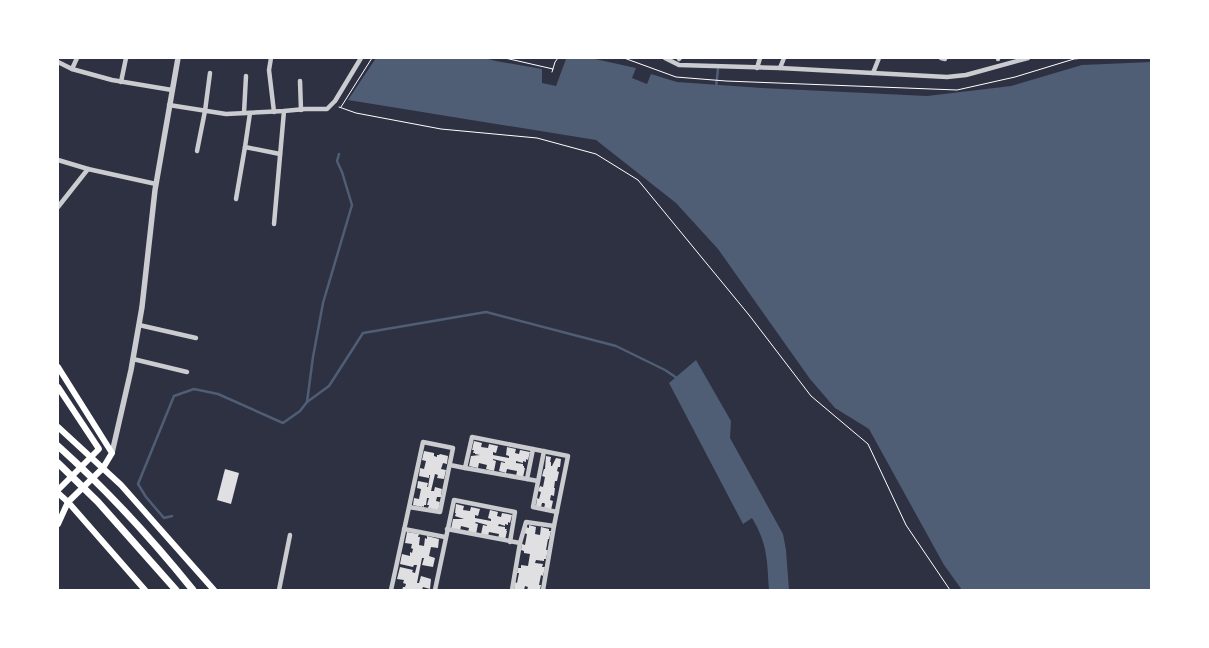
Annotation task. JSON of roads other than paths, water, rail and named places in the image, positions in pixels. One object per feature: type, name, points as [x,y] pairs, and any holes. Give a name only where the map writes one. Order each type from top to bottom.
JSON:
[{"type":"highway","points":[[58,446],[91,477],[161,551],[193,590]]},
{"type":"highway","points":[[58,463],[98,502],[176,590]]},
{"type":"main road","points":[[58,367],[98,429],[107,461]]},
{"type":"main road","points":[[58,387],[102,447],[112,453],[103,468],[68,502],[58,524]]},
{"type":"main road","points":[[58,427],[124,489],[214,590]]},
{"type":"main road","points":[[102,447],[58,492],[145,590]]},
{"type":"street","points":[[72,68],[77,58]]},
{"type":"street","points":[[121,82],[126,58]]},
{"type":"street","points":[[112,453],[139,325],[156,184],[178,58]]},
{"type":"street","points":[[271,58],[269,70],[274,112]]},
{"type":"street","points":[[169,105],[226,114],[327,109],[335,101],[361,58]]},
{"type":"street","points":[[665,58],[679,65],[873,72],[947,77],[966,75],[1028,58]]},
{"type":"street","points":[[757,68],[760,58]]},
{"type":"street","points":[[780,68],[784,58]]},
{"type":"street","points":[[873,72],[879,58]]},
{"type":"street","points":[[58,62],[121,82],[172,90]]},
{"type":"street","points":[[197,152],[210,73]]},
{"type":"street","points":[[244,113],[246,76]]},
{"type":"street","points":[[300,81],[301,110]]},
{"type":"street","points":[[274,224],[284,111]]},
{"type":"street","points":[[236,199],[250,113]]},
{"type":"street","points":[[245,148],[280,154]]},
{"type":"street","points":[[58,160],[88,169],[156,184]]},
{"type":"street","points":[[58,207],[88,169]]},
{"type":"street","points":[[139,325],[196,338]]},
{"type":"street","points":[[133,359],[187,372]]},
{"type":"street","points":[[465,468],[472,437],[568,457],[556,512],[543,590]]},
{"type":"street","points":[[391,590],[422,442],[453,448],[440,512],[409,507]]},
{"type":"street","points":[[102,447],[113,445]]},
{"type":"street","points":[[527,479],[533,449]]},
{"type":"street","points":[[544,451],[533,508],[556,512]]},
{"type":"street","points":[[450,465],[538,481]]},
{"type":"street","points":[[435,590],[452,501],[515,512],[510,542]]},
{"type":"street","points":[[512,590],[520,543],[526,522],[554,526]]},
{"type":"street","points":[[404,529],[445,537]]},
{"type":"street","points":[[447,529],[520,543]]},
{"type":"street","points":[[279,590],[290,535]]},
{"type":"water","points":[[376,58],[484,58],[542,69],[542,83],[556,86],[566,59],[595,59],[636,68],[632,78],[647,84],[651,74],[677,82],[927,96],[1011,86],[1082,65],[1151,62],[1151,590],[962,590],[944,565],[869,429],[835,408],[810,379],[718,249],[676,203],[596,140],[348,100]]},
{"type":"water","points":[[696,360],[731,421],[730,438],[783,534],[789,590],[769,590],[766,553],[757,527],[752,518],[743,524],[669,383]]},
{"type":"waterway","points":[[716,87],[718,69]]},
{"type":"waterway","points":[[172,516],[164,518],[146,497],[138,484],[174,396],[194,389],[218,394],[283,423],[300,411],[307,402],[323,303],[352,205],[337,161],[339,154]]},
{"type":"waterway","points":[[307,402],[329,386],[363,333],[486,312],[616,346],[665,370],[677,378]]}]
